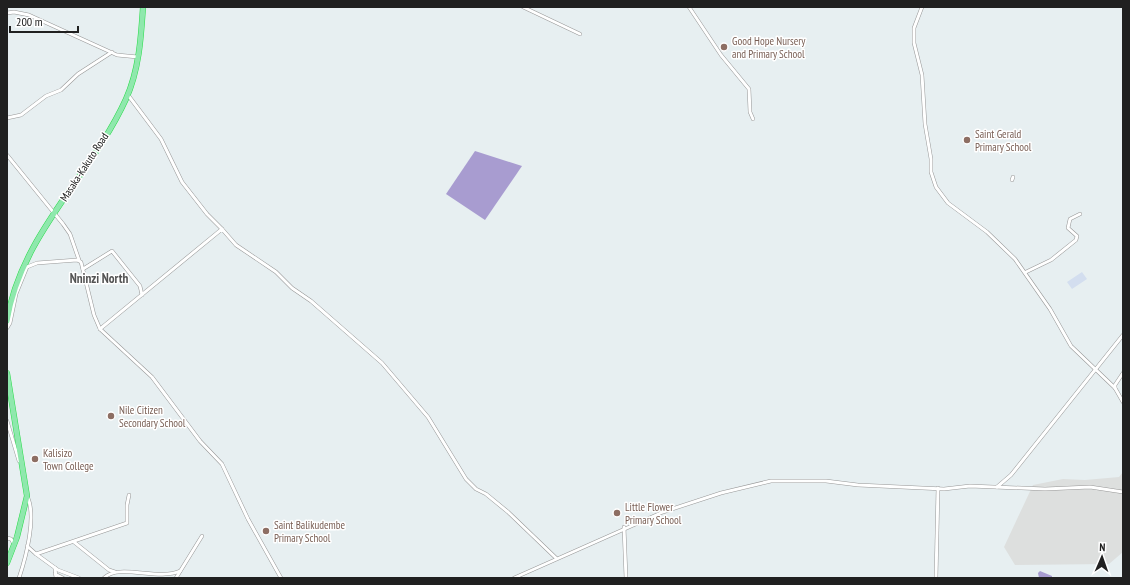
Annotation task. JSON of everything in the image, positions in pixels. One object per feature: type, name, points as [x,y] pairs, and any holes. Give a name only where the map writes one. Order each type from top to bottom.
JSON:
[{"type":"highway","name":"Masaka-Kakuto Road","points":[[7,320],[12,297],[23,265],[54,213],[107,132],[128,95],[139,57],[143,7]]},
{"type":"highway","points":[[7,373],[27,496],[15,545],[7,563]]},
{"type":"street","points":[[523,7],[580,34]]},
{"type":"street","points":[[689,7],[721,55],[749,89],[750,112],[753,118]]},
{"type":"street","points":[[922,7],[914,28],[914,43],[922,75],[925,124],[931,159],[931,172],[936,186],[948,203],[995,240],[1026,272],[1071,346],[1115,388],[1123,402]]},
{"type":"street","points":[[7,13],[14,12],[30,15],[123,57],[139,57]]},
{"type":"street","points":[[7,118],[21,115],[46,96],[60,90],[78,74],[112,52]]},
{"type":"street","points":[[128,95],[161,139],[182,182],[207,214],[236,245],[276,272],[292,288],[311,302],[382,363],[428,417],[466,479],[476,489],[482,491],[499,504],[556,558]]},
{"type":"street","points":[[7,156],[70,234],[83,269],[94,315],[100,329],[152,377],[200,441],[222,464],[248,519],[281,578]]},
{"type":"street","points":[[7,163],[12,162]]},
{"type":"street","points":[[1026,272],[1051,260],[1076,240],[1077,236],[1068,228],[1070,219],[1080,214]]},
{"type":"street","points":[[100,329],[222,229]]},
{"type":"street","points":[[83,269],[112,251],[140,286],[142,294]]},
{"type":"street","points":[[7,328],[10,323],[21,281],[27,267],[33,264],[55,261],[79,260]]},
{"type":"street","points":[[996,487],[1011,475],[1080,389],[1094,369],[1100,364],[1123,335]]},
{"type":"street","points":[[1115,388],[1115,385],[1123,373]]},
{"type":"street","points":[[7,421],[24,476]]},
{"type":"street","points":[[514,578],[556,558],[588,546],[624,527],[683,504],[721,493],[781,480],[938,488],[996,487],[1045,489],[1090,487],[1123,492]]},
{"type":"street","points":[[936,578],[938,488]]},
{"type":"street","points":[[36,554],[128,523],[127,510],[129,495]]},
{"type":"street","points":[[19,578],[27,546],[31,515],[30,504],[27,496]]},
{"type":"street","points":[[624,527],[626,578]]},
{"type":"street","points":[[176,578],[202,536]]},
{"type":"street","points":[[7,538],[12,539],[15,545]]},
{"type":"street","points":[[74,542],[109,570],[115,572]]},
{"type":"street","points":[[27,546],[54,568],[79,578]]},
{"type":"street","points":[[54,568],[56,576],[63,578]]},
{"type":"street","points":[[104,578],[118,570],[164,576],[180,571]]},
{"type":"shaded area","points":[[475,151],[522,166],[485,220],[446,194]]},
{"type":"shaded area","points":[[1082,272],[1087,279],[1072,289],[1067,282]]},
{"type":"shaded area","points":[[1123,472],[1123,552],[1109,564],[1015,565],[1004,547],[1033,485],[1063,479],[1085,480],[1119,477]]},
{"type":"shaded area","points":[[1040,571],[1052,576],[1052,578],[1039,578],[1038,573]]},
{"type":"place","name":"Good Hope Nursery and Primary School","points":[[724,47]]},
{"type":"place","name":"Saint Gerald Primary School","points":[[967,140]]},
{"type":"place","name":"Nile Citizen Secondary School","points":[[111,416]]},
{"type":"place","name":"Kalisizo Town College","points":[[35,459]]},
{"type":"place","name":"Little Flower Primary School","points":[[617,513]]},
{"type":"place","name":"Saint Balikudembe Primary School","points":[[266,531]]},
{"type":"district","name":"Nninzi North","points":[[99,278]]}]
